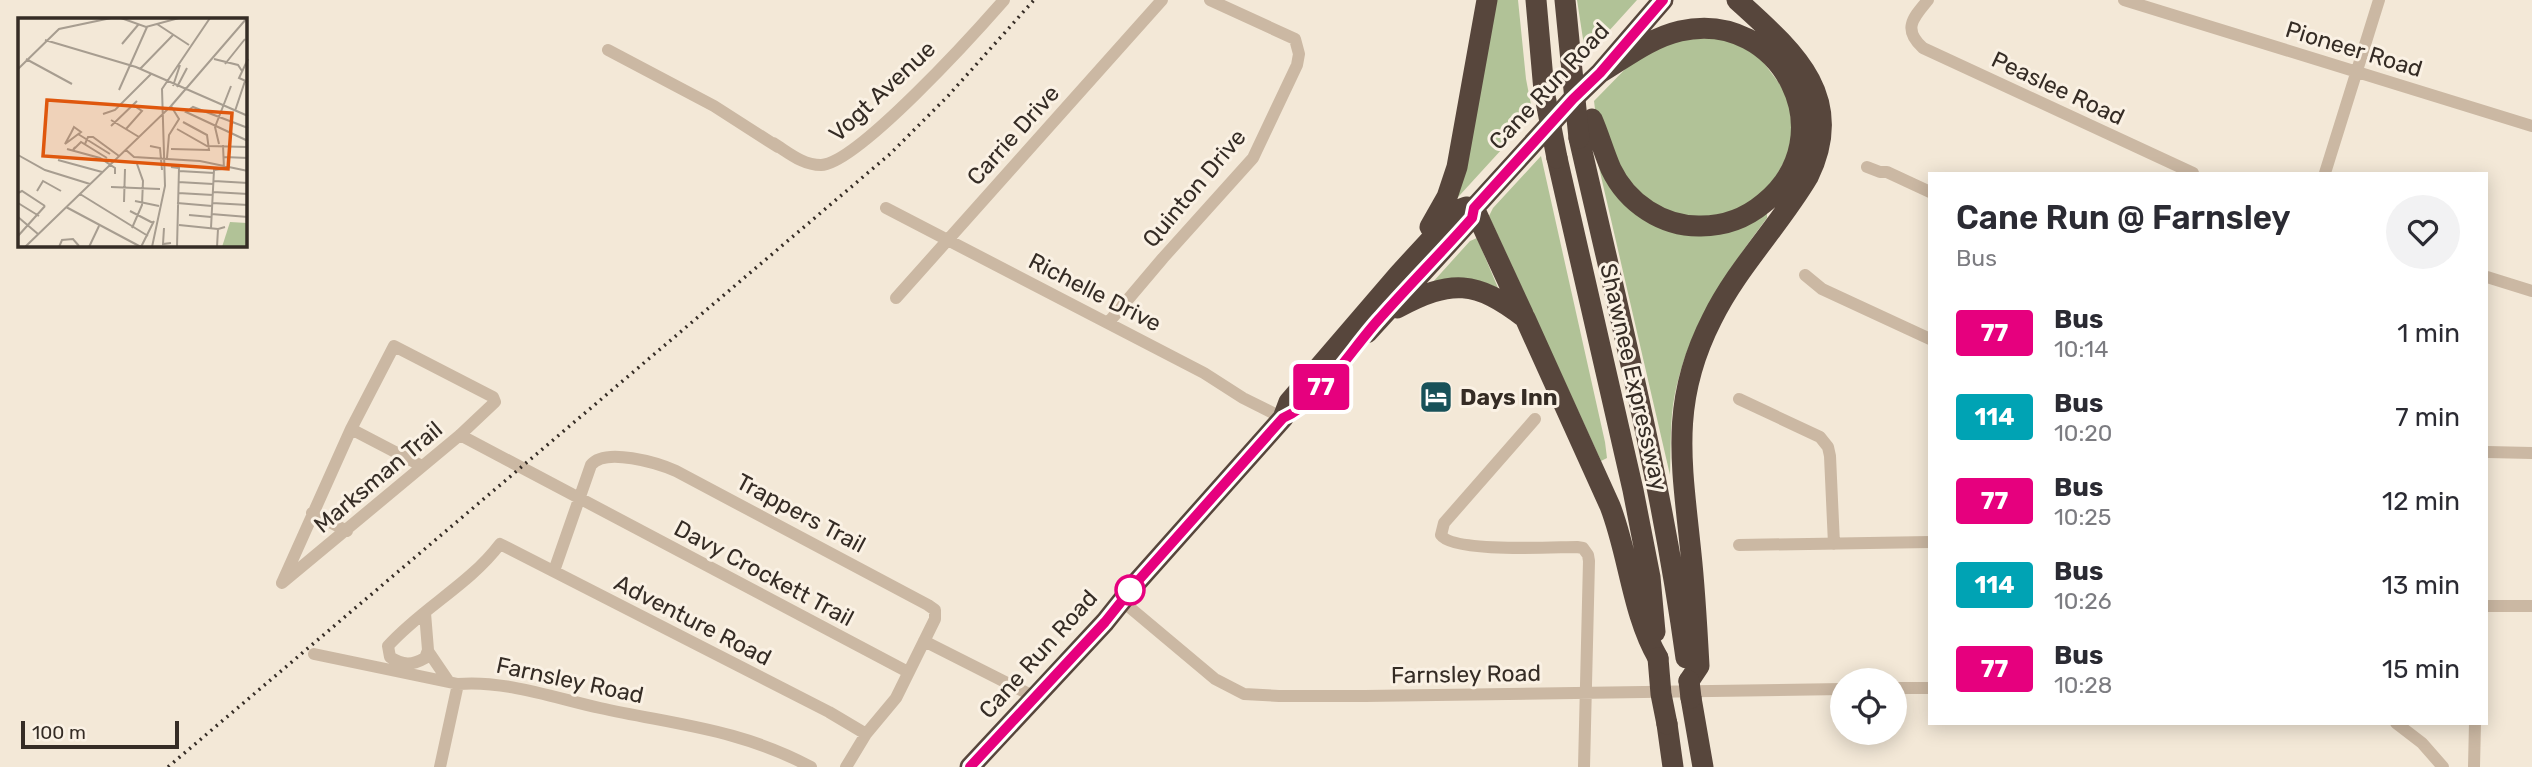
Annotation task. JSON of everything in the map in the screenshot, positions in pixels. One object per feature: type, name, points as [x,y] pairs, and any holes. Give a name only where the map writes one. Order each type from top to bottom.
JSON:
[{"type":"highway","points":[[1399,274],[1442,208],[1451,187],[1487,0]]},
{"type":"highway","name":"Shawnee Expressway","points":[[1536,0],[1544,90],[1557,158],[1650,577],[1661,694],[1674,767]]},
{"type":"highway","name":"Shawnee Expressway","points":[[1565,0],[1579,138],[1669,544],[1703,767]]},
{"type":"highway","name":"Cane Run Road","points":[[1283,418],[1297,412],[1324,384],[1380,318],[1472,218],[1474,208],[1600,73],[1663,0]]},
{"type":"highway","points":[[1689,681],[1699,666],[1692,555],[1681,469],[1684,398],[1692,367],[1713,316],[1808,177],[1817,157],[1822,131],[1820,105],[1807,72],[1782,41],[1737,0]]},
{"type":"highway","points":[[1571,61],[1611,169],[1622,187],[1643,207],[1671,222],[1684,225],[1723,224],[1755,211],[1783,185],[1796,160],[1800,144],[1802,131],[1799,105],[1790,81],[1770,54],[1739,35],[1710,29],[1679,31],[1648,43],[1600,73]]},
{"type":"highway","name":"Cane Run Road","points":[[970,767],[1053,680],[1283,418],[1289,402],[1399,274],[1458,210],[1466,206],[1474,208]]},
{"type":"highway","points":[[1474,208],[1610,506],[1619,530],[1645,636],[1658,658]]},
{"type":"highway","points":[[1380,318],[1422,295],[1446,288],[1462,287],[1481,290],[1502,300],[1525,318]]},
{"type":"street","name":"Vogt Avenue","points":[[608,50],[714,106],[804,162],[821,165],[838,161],[854,150],[929,80],[1004,0]]},
{"type":"street","name":"Carrie Drive","points":[[896,298],[1161,0]]},
{"type":"street","name":"Quinton Drive","points":[[1108,323],[1253,159],[1297,65],[1299,54],[1295,39],[1210,0]]},
{"type":"street","name":"Peaslee Road","points":[[1928,0],[1913,19],[1912,34],[1923,48],[2191,172]]},
{"type":"street","name":"Pioneer Road","points":[[2124,0],[2532,127]]},
{"type":"street","points":[[2325,172],[2379,0]]},
{"type":"street","name":"Vogt Avenue","points":[[773,143],[814,176]]},
{"type":"street","points":[[1867,167],[1887,172],[1928,191]]},
{"type":"street","name":"Richelle Drive","points":[[886,208],[1204,373],[1243,398],[1283,418]]},
{"type":"street","points":[[1805,275],[1822,289],[1928,338]]},
{"type":"street","points":[[2488,277],[2532,291]]},
{"type":"street","name":"Marksman Trail","points":[[312,513],[282,583],[460,435],[489,409],[496,399],[394,346],[351,429]]},
{"type":"street","points":[[1739,399],[1811,432],[1825,442],[1830,456],[1834,544]]},
{"type":"street","points":[[1535,419],[1444,523],[1441,535],[1450,542],[1489,548],[1577,547],[1585,550],[1590,570],[1584,767]]},
{"type":"street","points":[[347,531],[312,513],[351,429],[422,467]]},
{"type":"street","name":"Davy Crockett Trail","points":[[460,435],[908,672]]},
{"type":"street","points":[[2488,452],[2532,453]]},
{"type":"street","name":"Trappers Trail","points":[[579,500],[593,461],[599,458],[642,460],[676,471],[928,605],[936,613],[924,641]]},
{"type":"street","points":[[554,571],[579,500]]},
{"type":"street","points":[[1739,545],[1928,542]]},
{"type":"street","name":"Adventure Road","points":[[425,613],[485,564],[500,544],[829,712],[866,734]]},
{"type":"street","name":"Farnsley Road","points":[[1122,601],[1215,679],[1244,694],[1366,696],[1830,689]]},
{"type":"street","points":[[2488,606],[2532,606]]},
{"type":"street","points":[[425,613],[428,651],[425,658],[415,664],[396,661],[388,652],[388,646],[425,613]]},
{"type":"street","points":[[846,767],[866,734],[896,698],[924,641],[1034,697]]},
{"type":"street","points":[[428,651],[453,683],[440,767]]},
{"type":"street","name":"Farnsley Road","points":[[314,654],[453,683],[474,682],[516,689],[716,730],[759,743],[811,767]]},
{"type":"street","points":[[1907,688],[1928,688]]},
{"type":"street","points":[[2399,725],[2422,743],[2443,767]]},
{"type":"street","points":[[2474,767],[2475,725]]},
{"type":"green space","points":[[1492,0],[1518,0],[1526,79],[1533,115],[1449,207]]},
{"type":"green space","points":[[1577,0],[1637,0],[1588,54],[1585,52]]},
{"type":"green space","points":[[1721,37],[1758,55],[1790,98],[1792,147],[1769,189],[1733,214],[1681,218],[1633,191],[1596,117],[1594,101],[1637,57],[1668,41]]},
{"type":"green space","points":[[1541,156],[1605,442],[1607,458],[1601,461],[1489,216],[1493,208]]},
{"type":"green space","points":[[1597,159],[1655,222],[1767,213],[1767,218],[1708,306],[1687,353],[1673,405],[1670,475]]},
{"type":"green space","points":[[1477,238],[1498,288],[1486,283],[1432,283],[1470,241]]},
{"type":"railway","points":[[168,767],[890,154],[948,96],[1034,0]]},
{"type":"bus line","name":"77","points":[[970,767],[1026,705],[1053,680],[1283,418],[1297,412],[1324,384],[1380,318],[1472,218],[1474,208],[1600,73],[1663,0]]},
{"type":"place","name":"Days Inn","points":[[1436,397]]}]
